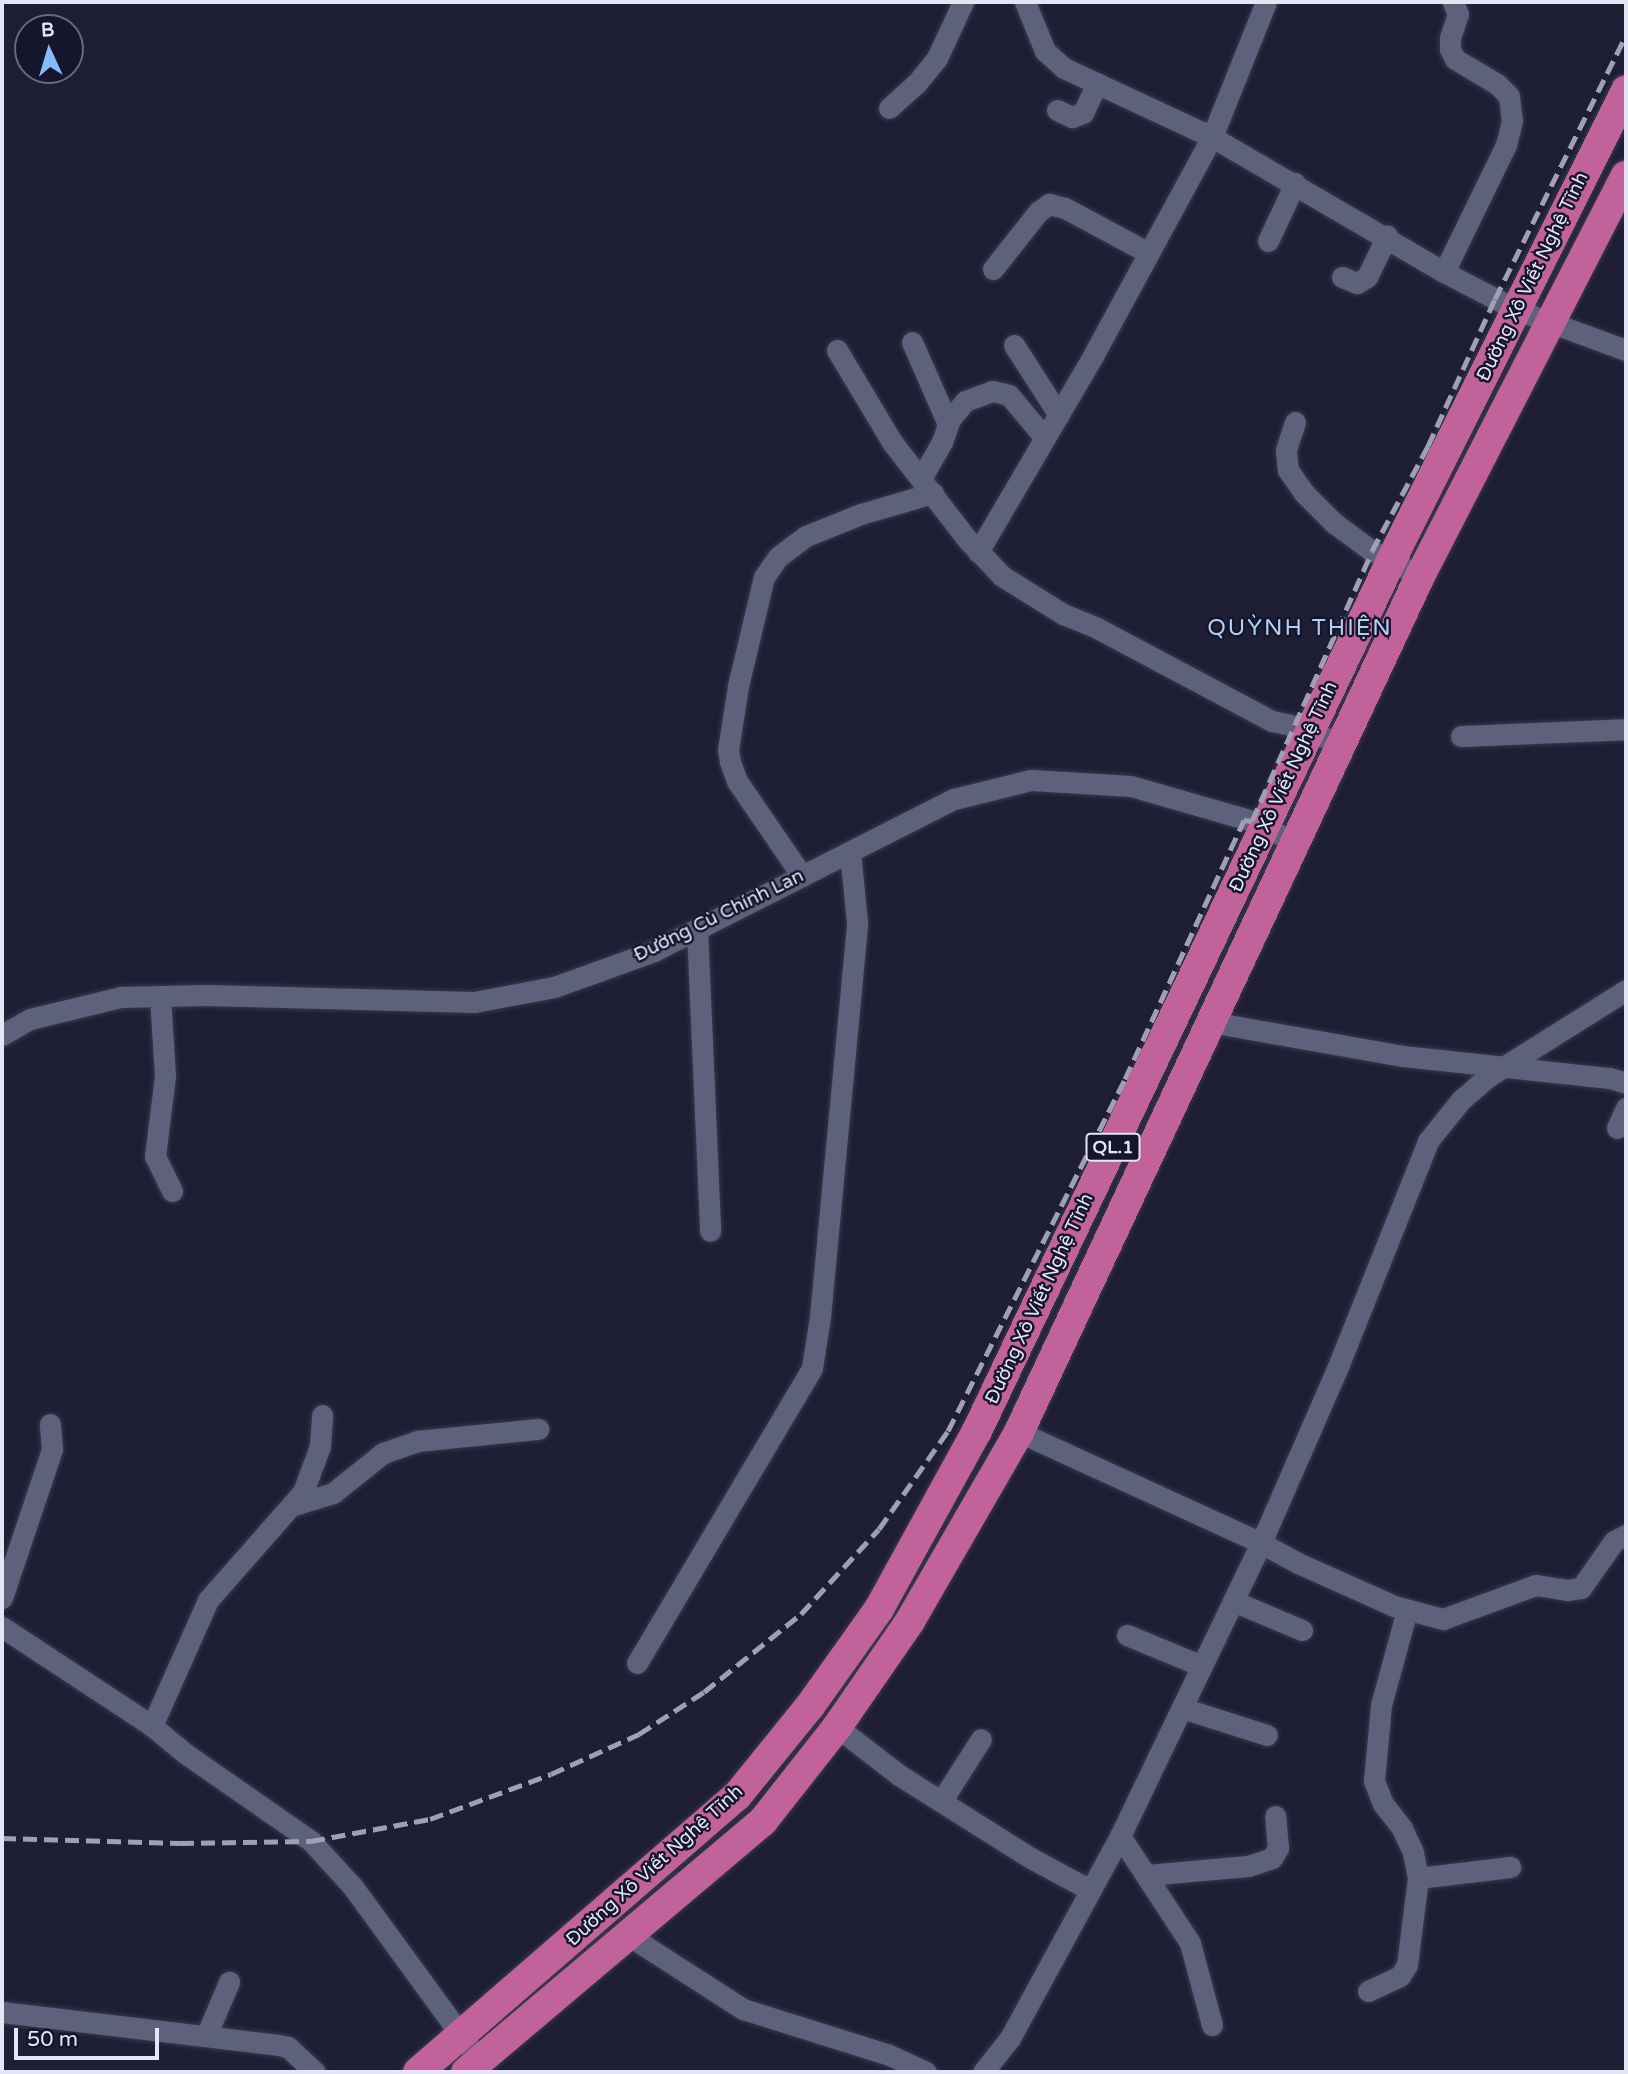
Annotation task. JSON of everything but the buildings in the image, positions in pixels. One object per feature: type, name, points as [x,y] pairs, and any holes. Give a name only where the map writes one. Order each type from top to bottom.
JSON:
[{"type":"highway","name":"Đường Xô Viết Nghệ Tĩnh","points":[[418,2072],[463,2037],[737,1796],[810,1706],[879,1609],[977,1431],[1391,561],[1626,90]]},
{"type":"highway","name":"Đường Xô Viết Nghệ Tĩnh","points":[[473,2067],[763,1821],[836,1727],[910,1620],[1018,1432],[1420,576],[1626,176]]},
{"type":"street","points":[[889,108],[916,83],[937,58],[962,2]]},
{"type":"street","points":[[1025,2],[1045,51],[1064,68],[1212,137],[1387,236],[1444,272],[1517,310],[1626,350]]},
{"type":"street","points":[[978,552],[1059,415],[1212,137],[1266,2]]},
{"type":"street","points":[[1444,272],[1507,145],[1511,121],[1509,96],[1497,84],[1455,59],[1450,49],[1450,38],[1458,13],[1454,2]]},
{"type":"street","points":[[1057,110],[1072,117],[1083,113],[1097,83]]},
{"type":"street","points":[[1268,241],[1295,183]]},
{"type":"street","points":[[992,269],[1038,212],[1049,204],[1065,208],[1149,253]]},
{"type":"street","points":[[1342,277],[1357,283],[1367,277],[1387,236]]},
{"type":"street","points":[[912,342],[948,424]]},
{"type":"street","points":[[1014,345],[1059,415]]},
{"type":"street","points":[[837,350],[884,431],[978,552],[1002,576],[1063,614],[1097,628],[1272,721],[1311,730],[1340,744]]},
{"type":"street","points":[[802,876],[737,781],[728,750],[738,686],[764,577],[778,556],[806,536],[928,485],[948,424],[965,401],[999,391],[1017,404],[1045,438]]},
{"type":"street","points":[[1295,422],[1286,450],[1288,470],[1305,494],[1334,523],[1391,561],[1420,576]]},
{"type":"street","points":[[1461,736],[1626,729]]},
{"type":"street","name":"Đường Cù Chính Lan","points":[[2,1035],[30,1020],[108,1000],[160,996],[474,1002],[555,987],[654,951],[954,799],[1031,780],[1131,786],[1265,827],[1293,842]]},
{"type":"street","points":[[637,1663],[811,1368],[820,1317],[857,922],[850,852]]},
{"type":"street","points":[[697,929],[710,1231]]},
{"type":"street","points":[[983,2072],[1010,2038],[1120,1836],[1261,1543],[1337,1369],[1428,1141],[1461,1100],[1506,1067],[1626,990]]},
{"type":"street","points":[[160,996],[165,1076],[155,1156],[172,1191]]},
{"type":"street","points":[[1210,1022],[1403,1056],[1610,1078],[1626,1083]]},
{"type":"street","points":[[1617,1128],[1626,1108]]},
{"type":"street","points":[[152,1727],[208,1600],[303,1492],[320,1447],[322,1416]]},
{"type":"street","points":[[2,1598],[52,1448],[50,1424]]},
{"type":"street","points":[[294,1505],[333,1493],[383,1453],[417,1441],[538,1429]]},
{"type":"street","points":[[1018,1432],[1261,1543],[1298,1563],[1407,1610],[1443,1619],[1536,1586],[1567,1590],[1581,1588],[1614,1541],[1626,1535]]},
{"type":"street","points":[[1233,1601],[1302,1630]]},
{"type":"street","points":[[1368,1991],[1400,1976],[1407,1965],[1418,1878],[1413,1852],[1402,1828],[1383,1804],[1374,1782],[1381,1705],[1407,1610]]},
{"type":"street","points":[[2,1627],[152,1727],[186,1754],[311,1841],[352,1887],[463,2037],[473,2067]]},
{"type":"street","points":[[1127,1635],[1202,1666]]},
{"type":"street","points":[[1182,1708],[1266,1735]]},
{"type":"street","points":[[836,1727],[899,1774],[1029,1857],[1090,1890]]},
{"type":"street","points":[[942,1800],[981,1739]]},
{"type":"street","points":[[1147,1875],[1248,1866],[1272,1858],[1278,1848],[1275,1816]]},
{"type":"street","points":[[1120,1836],[1190,1943],[1212,2025]]},
{"type":"street","points":[[1418,1878],[1510,1867]]},
{"type":"street","points":[[628,1935],[743,2009],[887,2054],[926,2072]]},
{"type":"street","points":[[206,2036],[229,1982]]},
{"type":"street","points":[[2,2012],[288,2047],[315,2072]]},
{"type":"railway","points":[[2,1838],[180,1843],[311,1841],[430,1819],[551,1774],[639,1734],[704,1692],[801,1614],[879,1529],[948,1431],[1125,1079],[1244,820],[1252,821],[1372,551],[1428,446],[1495,299],[1626,35]]},
{"type":"district","name":"QUỲNH THIỆN","points":[[1300,628]]}]
